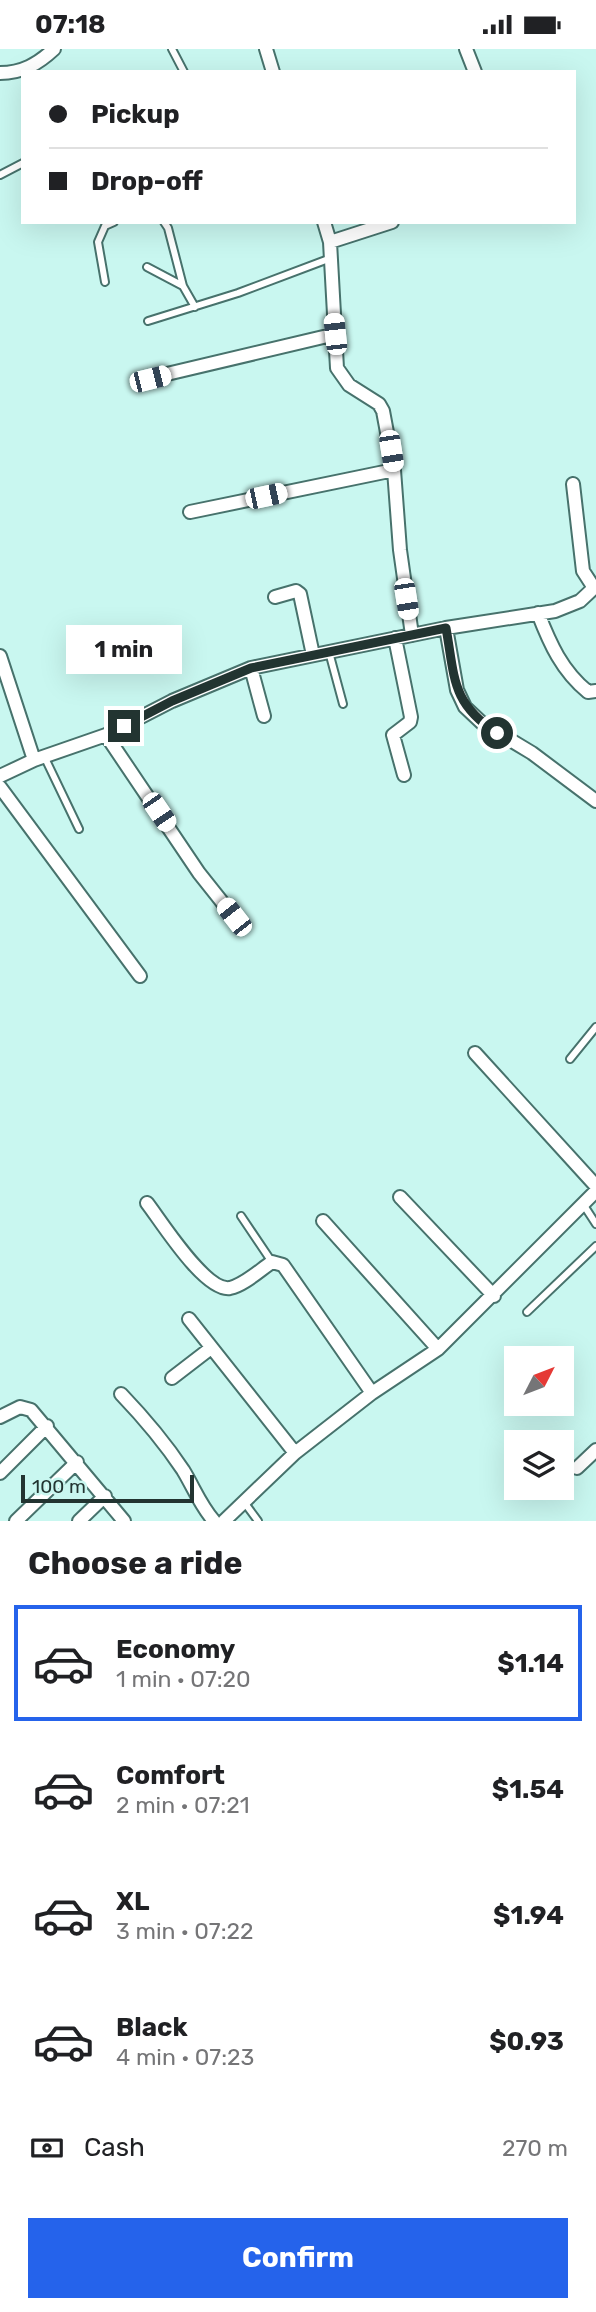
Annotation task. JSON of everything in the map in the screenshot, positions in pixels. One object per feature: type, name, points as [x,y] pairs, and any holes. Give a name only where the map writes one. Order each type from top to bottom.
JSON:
[{"type":"street","points":[[31,69],[54,49]]},
{"type":"street","points":[[266,49],[272,70]]},
{"type":"street","points":[[466,49],[474,70]]},
{"type":"street","points":[[0,73],[21,72]]},
{"type":"street","points":[[325,224],[330,241],[337,368],[342,378],[379,404],[383,411],[394,470],[400,550],[412,635]]},
{"type":"street","points":[[330,241],[385,224]]},
{"type":"street","points":[[150,379],[335,334]]},
{"type":"street","points":[[190,512],[394,470]]},
{"type":"street","points":[[0,776],[39,758],[106,735],[172,701],[251,668],[446,628],[570,607],[595,587],[583,571],[573,484]]},
{"type":"street","points":[[275,597],[296,591],[300,594],[313,655]]},
{"type":"street","points":[[538,613],[550,645],[571,677],[588,692],[596,691]]},
{"type":"street","points":[[446,628],[457,690],[465,707],[482,723],[532,753],[596,801]]},
{"type":"street","points":[[395,638],[411,717],[410,722],[393,735],[404,775]]},
{"type":"street","points":[[0,656],[39,758]]},
{"type":"street","points":[[251,668],[264,716]]},
{"type":"street","points":[[106,735],[199,873],[234,917]]},
{"type":"street","points":[[0,787],[140,976]]},
{"type":"street","points":[[225,1521],[295,1453],[372,1393],[438,1349],[494,1296],[596,1188],[475,1053]]},
{"type":"street","points":[[400,1197],[494,1296]]},
{"type":"street","points":[[146,1203],[193,1265],[220,1286],[232,1287],[272,1262],[283,1265],[372,1393]]},
{"type":"street","points":[[323,1221],[438,1349]]},
{"type":"street","points":[[189,1319],[295,1453]]},
{"type":"street","points":[[172,1378],[211,1348]]},
{"type":"street","points":[[121,1394],[163,1442],[185,1473],[195,1496],[214,1521]]},
{"type":"street","points":[[0,1417],[27,1407],[47,1426],[124,1521]]},
{"type":"street","points":[[0,1473],[47,1426]]},
{"type":"street","points":[[577,1468],[596,1450]]},
{"type":"street","points":[[16,1521],[77,1462]]},
{"type":"street","points":[[79,1521],[105,1496]]},
{"type":"lane","points":[[172,49],[183,70]]},
{"type":"lane","points":[[0,175],[21,164]]},
{"type":"lane","points":[[105,282],[98,242],[105,226],[110,224]]},
{"type":"lane","points":[[165,224],[183,286],[195,307]]},
{"type":"lane","points":[[148,321],[331,258]]},
{"type":"lane","points":[[147,267],[183,286]]},
{"type":"lane","points":[[329,652],[343,704]]},
{"type":"lane","points":[[39,758],[79,829]]},
{"type":"lane","points":[[570,1059],[596,1027]]},
{"type":"lane","points":[[583,1204],[596,1224]]},
{"type":"lane","points":[[242,1216],[272,1262]]},
{"type":"lane","points":[[527,1311],[596,1246]]},
{"type":"lane","points":[[244,1502],[258,1521]]},
{"type":"route","points":[[124,726],[172,701],[251,668],[446,628],[457,690],[465,707],[497,733]]}]
